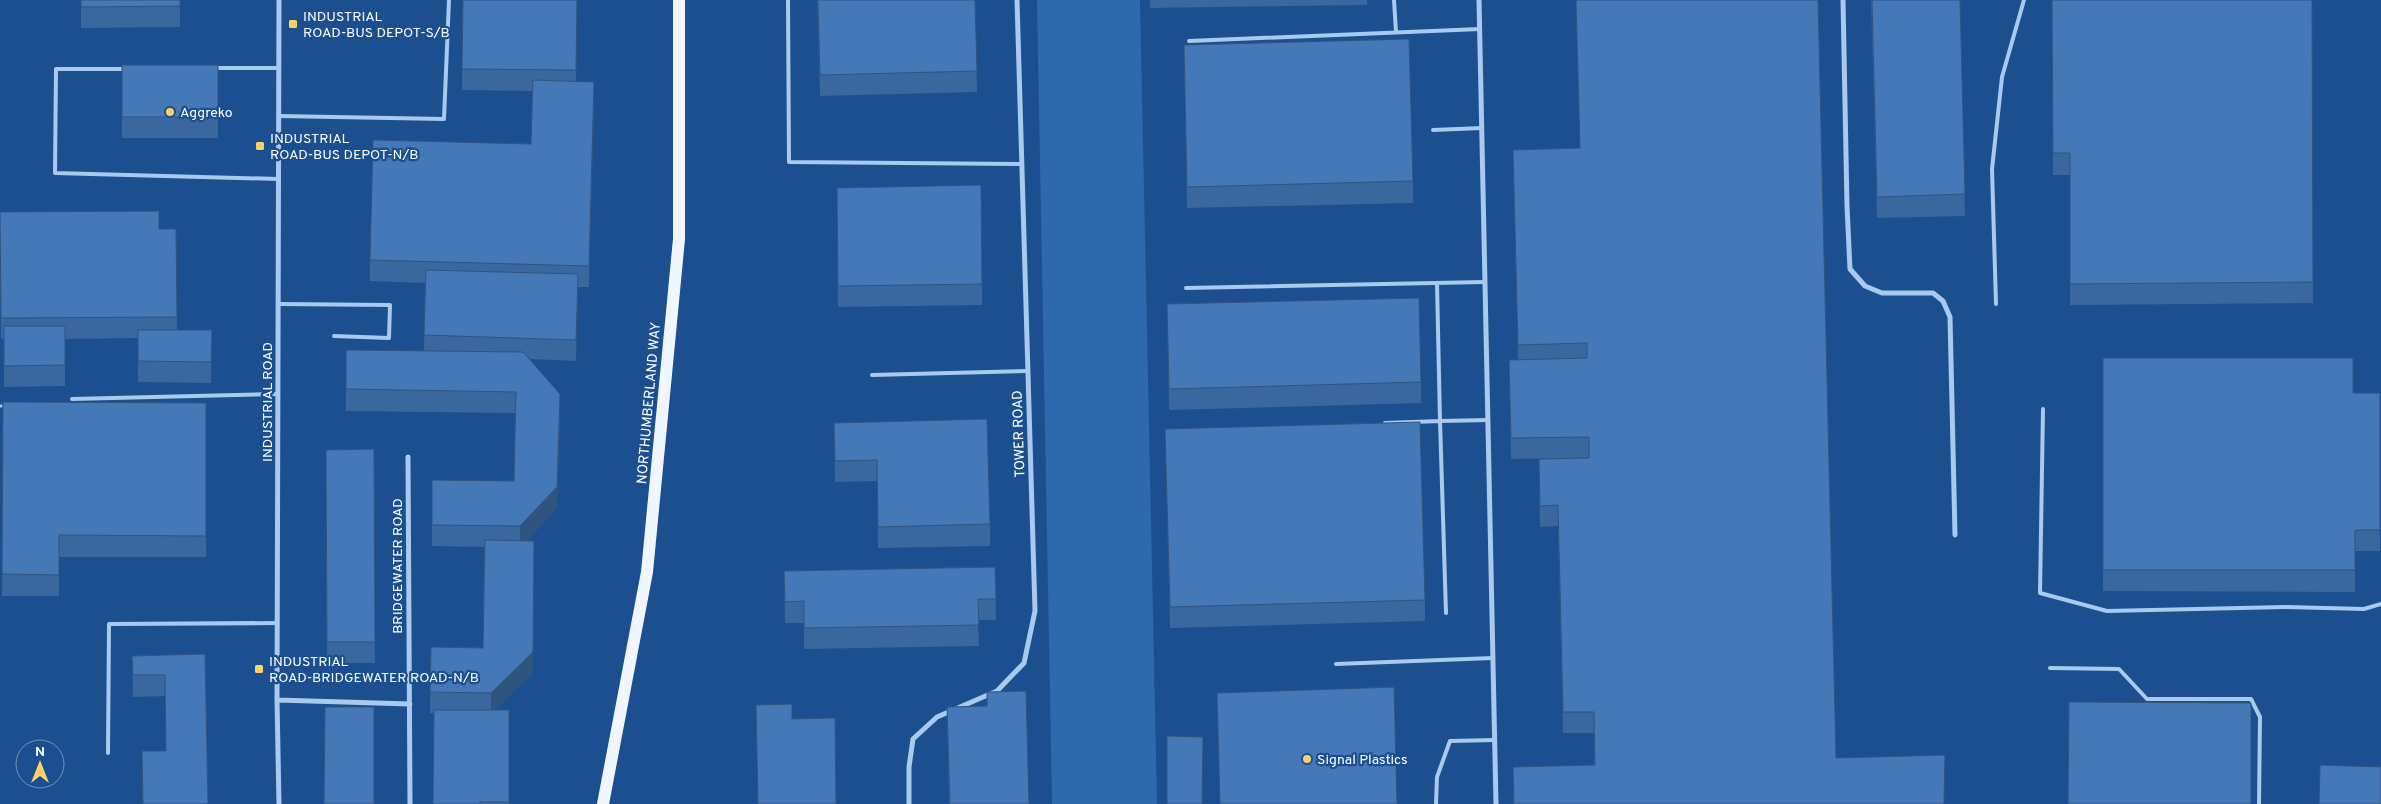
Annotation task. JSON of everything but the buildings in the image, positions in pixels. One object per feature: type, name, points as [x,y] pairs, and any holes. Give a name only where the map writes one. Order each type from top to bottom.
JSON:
[{"type":"main road","name":"NORTHUMBERLAND WAY","points":[[603,804],[647,572],[678,249],[679,0]]},
{"type":"street","name":"INDUSTRIAL ROAD","points":[[279,0],[277,623],[279,804]]},
{"type":"street","name":"TOWER ROAD","points":[[909,804],[909,767],[913,739],[937,717],[997,691],[1024,663],[1034,611],[1017,0]]},
{"type":"street","points":[[1479,0],[1496,804]]},
{"type":"street","points":[[1843,0],[1850,269],[1865,286],[1882,293],[1933,293],[1943,301],[1950,317],[1955,535]]},
{"type":"street","name":"BRIDGEWATER ROAD","points":[[408,457],[410,804]]},
{"type":"street","points":[[277,700],[410,704]]},
{"type":"lane","points":[[279,116],[444,119],[449,0]]},
{"type":"lane","points":[[788,0],[789,162],[1022,164]]},
{"type":"lane","points":[[1394,0],[1396,32]]},
{"type":"lane","points":[[1996,304],[1992,169],[2002,78],[2024,0]]},
{"type":"lane","points":[[1190,41],[1480,29]]},
{"type":"lane","points":[[210,68],[279,68]]},
{"type":"lane","points":[[133,69],[56,69],[55,173],[279,179]]},
{"type":"lane","points":[[1432,130],[1482,128]]},
{"type":"lane","points":[[1186,288],[1485,282]]},
{"type":"lane","points":[[1437,283],[1446,613]]},
{"type":"lane","points":[[278,304],[390,305],[389,338],[334,336]]},
{"type":"lane","points":[[872,375],[1028,370]]},
{"type":"lane","points":[[72,399],[278,394]]},
{"type":"lane","points":[[2043,409],[2040,593],[2107,611],[2285,607],[2364,609],[2381,604]]},
{"type":"lane","points":[[1380,423],[1488,420]]},
{"type":"lane","points":[[108,753],[109,624],[277,623]]},
{"type":"lane","points":[[1336,664],[1493,658]]},
{"type":"lane","points":[[2050,668],[2119,669],[2147,699],[2251,699],[2260,717],[2259,804]]},
{"type":"lane","points":[[1436,804],[1437,777],[1450,741],[1495,740]]},
{"type":"shaded area","points":[[1037,0],[1140,0],[1157,804],[1052,804]]},
{"type":"place","name":"INDUSTRIAL ROAD-BUS DEPOT-S/B","points":[[293,24]]},
{"type":"place","name":"Aggreko","points":[[170,112]]},
{"type":"place","name":"INDUSTRIAL ROAD-BUS DEPOT-N/B","points":[[260,146]]},
{"type":"place","name":"INDUSTRIAL ROAD-BRIDGEWATER ROAD-N/B","points":[[259,669]]},
{"type":"place","name":"Signal Plastics","points":[[1307,759]]}]
